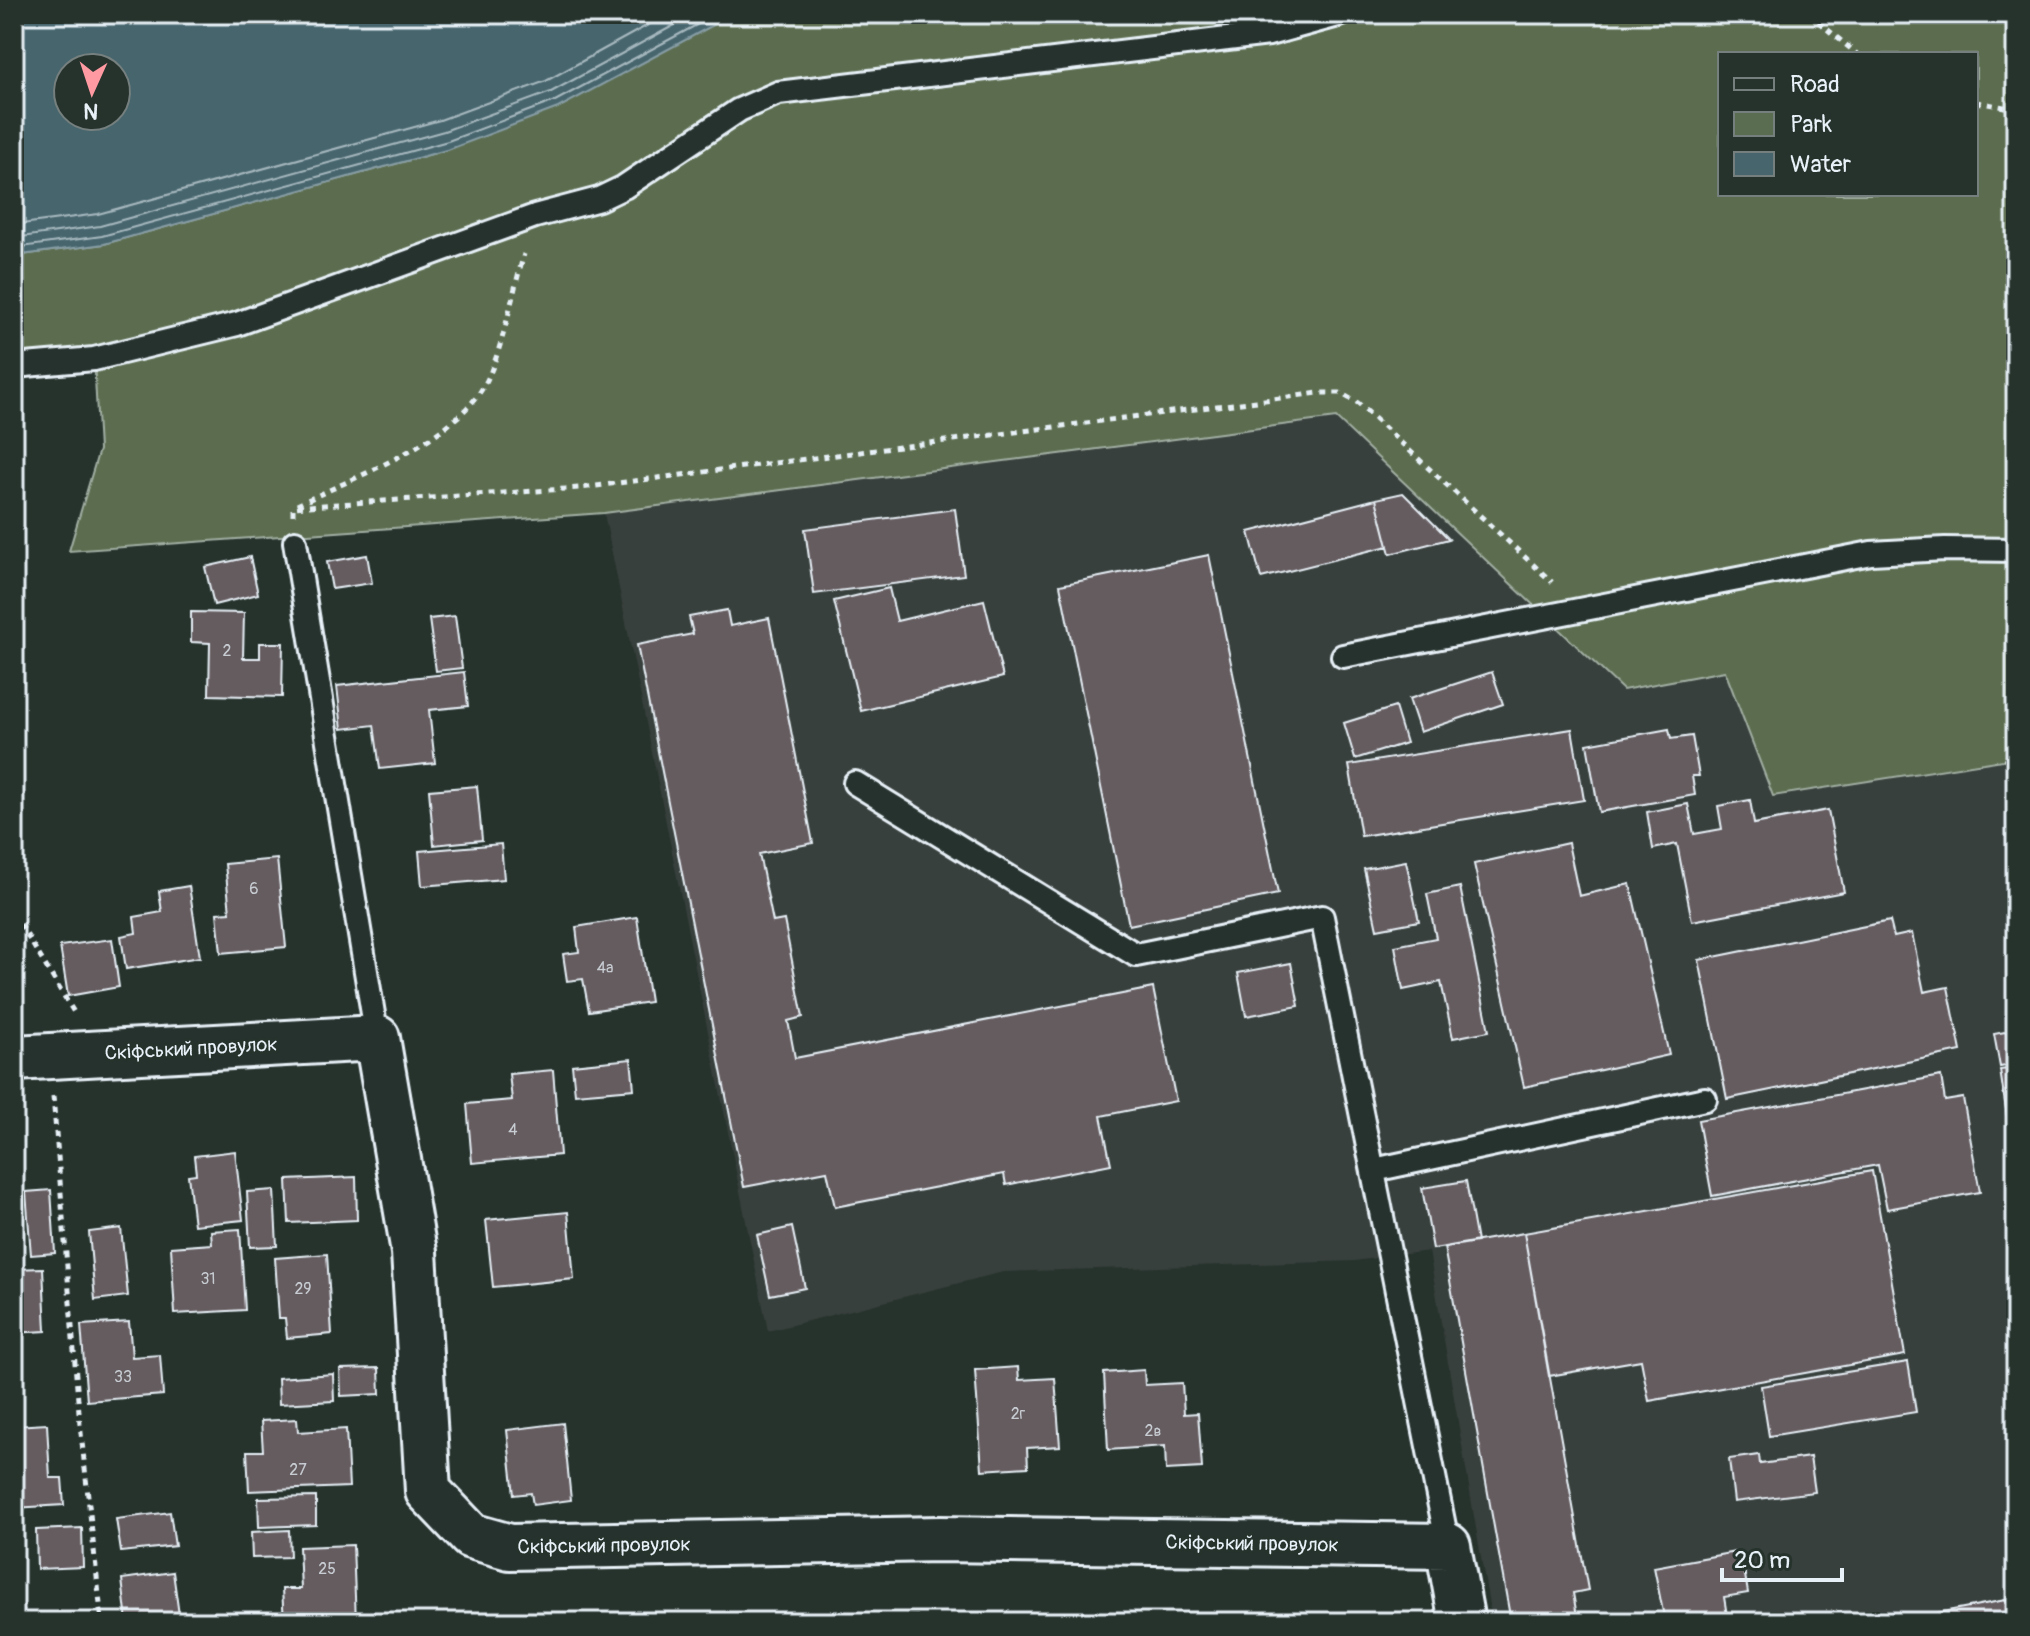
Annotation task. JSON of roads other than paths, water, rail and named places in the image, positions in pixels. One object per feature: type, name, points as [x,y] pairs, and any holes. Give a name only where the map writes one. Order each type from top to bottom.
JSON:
[{"type":"street","name":"Скіфський провулок","points":[[32,1057],[377,1038],[414,1252],[428,1491],[471,1536],[510,1547],[940,1539],[1448,1546]]},
{"type":"street","points":[[1448,1546],[1462,1622]]},
{"type":"lane","points":[[14,366],[94,359],[237,324],[535,216],[599,199],[624,187],[739,110],[778,93],[1269,34],[1342,14]]},
{"type":"lane","points":[[295,542],[377,1038]]},
{"type":"lane","points":[[1343,656],[1871,553],[1945,549],[2016,550]]},
{"type":"lane","points":[[855,783],[1136,955],[1322,917],[1448,1546]]},
{"type":"lane","points":[[1374,1170],[1705,1099]]},
{"type":"water","points":[[14,14],[734,14],[558,108],[450,149],[104,244],[14,256]]}]
